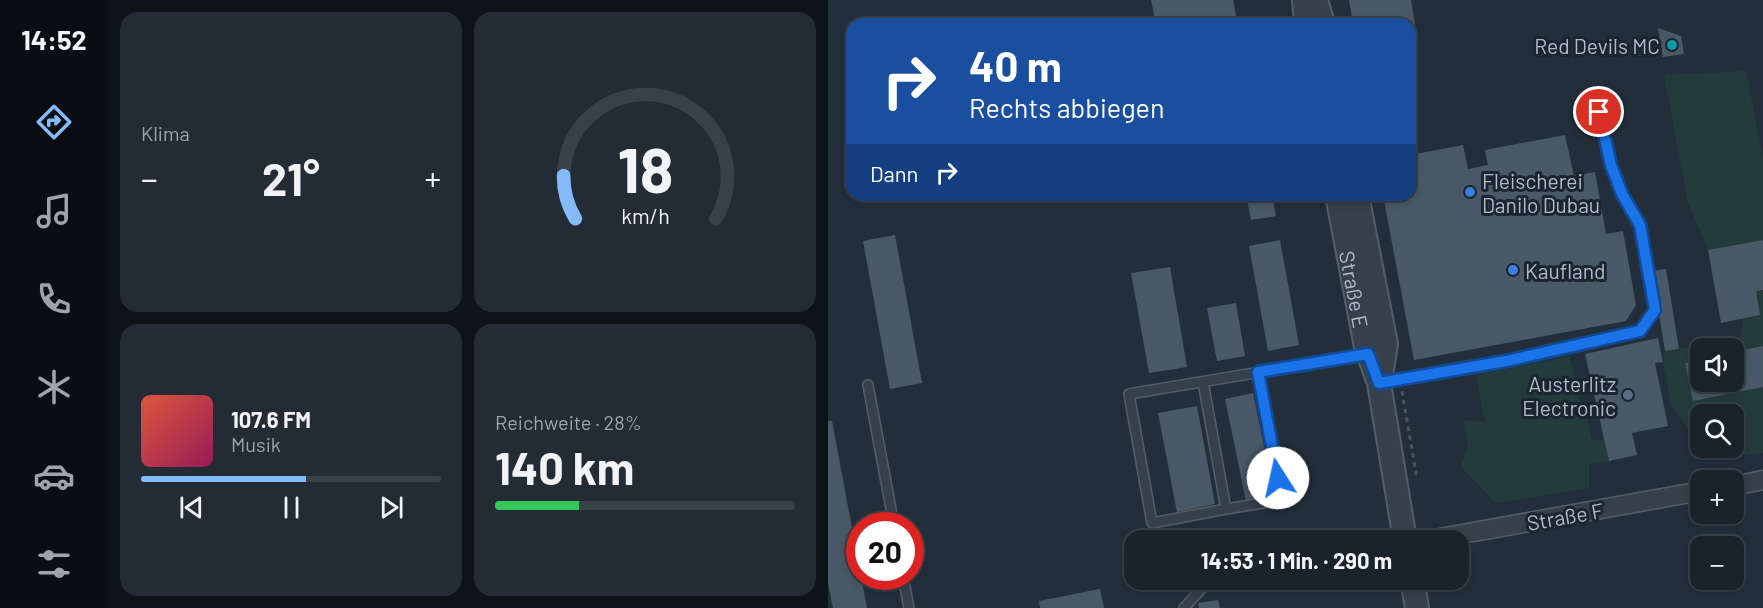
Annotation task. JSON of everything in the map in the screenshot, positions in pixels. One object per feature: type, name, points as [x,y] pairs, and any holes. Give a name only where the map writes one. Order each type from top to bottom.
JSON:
[{"type":"street","points":[[1304,0],[1306,18]]},
{"type":"street","points":[[1316,0],[1321,18]]},
{"type":"street","name":"Straße E","points":[[1338,201],[1368,354],[1379,383],[1403,530]]},
{"type":"street","name":"Straße E","points":[[1358,201],[1386,344],[1379,383]]},
{"type":"street","points":[[1744,484],[1763,480]]},
{"type":"street","name":"Straße F","points":[[1469,533],[1690,493]]},
{"type":"street","points":[[1414,590],[1418,608]]},
{"type":"lane","points":[[1379,383],[1506,361],[1640,331],[1655,310],[1640,225],[1622,194],[1611,165],[1599,112]]},
{"type":"lane","points":[[1258,372],[1282,500],[1152,523],[1129,394],[1258,372],[1368,354]]},
{"type":"lane","points":[[1203,382],[1226,509]]},
{"type":"lane","points":[[868,384],[892,512]]},
{"type":"lane","points":[[906,590],[909,608]]},
{"type":"lane","points":[[1184,608],[1200,590]]},
{"type":"green space","points":[[1746,71],[1763,159],[1763,240],[1708,250],[1688,202],[1664,75]]},
{"type":"green space","points":[[1763,290],[1763,453],[1744,455],[1744,404],[1690,404],[1690,432],[1671,404],[1663,362],[1665,351],[1688,348],[1690,350],[1690,392],[1744,392],[1744,338],[1740,338],[1743,319],[1760,315],[1756,291]]},
{"type":"green space","points":[[1570,356],[1581,407],[1585,407],[1592,441],[1604,439],[1609,461],[1589,464],[1589,488],[1496,503],[1461,467],[1468,446],[1463,420],[1485,422],[1476,375]]},
{"type":"building","points":[[1151,0],[1233,0],[1237,18],[1155,18]]},
{"type":"building","points":[[1349,0],[1411,0],[1414,18],[1352,18]]},
{"type":"building","name":"Red Devils MC","points":[[1658,28],[1681,36],[1684,54],[1663,57]]},
{"type":"building","name":"Kaufland","points":[[1565,135],[1574,176],[1595,172],[1606,234],[1623,231],[1636,305],[1626,321],[1414,360],[1384,201],[1416,201],[1416,154],[1463,145],[1468,169],[1488,165],[1485,150]]},
{"type":"building","points":[[1247,201],[1273,201],[1276,216],[1251,220]]},
{"type":"building","points":[[895,235],[922,383],[890,389],[863,241]]},
{"type":"building","points":[[1280,240],[1299,345],[1268,351],[1249,246]]},
{"type":"building","points":[[1763,240],[1763,290],[1756,291],[1760,315],[1721,323],[1708,250]]},
{"type":"building","points":[[1170,267],[1187,367],[1149,373],[1131,273]]},
{"type":"building","points":[[1666,269],[1679,349],[1665,351],[1652,271]]},
{"type":"building","points":[[1236,303],[1245,356],[1217,361],[1207,308]]},
{"type":"building","name":"Austerlitz Electronic","points":[[1658,338],[1663,362],[1655,363],[1668,426],[1632,433],[1637,455],[1609,461],[1585,354]]},
{"type":"building","points":[[1763,346],[1763,387],[1744,391],[1744,350]]},
{"type":"building","points":[[1690,362],[1690,387],[1685,363]]},
{"type":"building","points":[[1691,392],[1738,392],[1693,401]]},
{"type":"building","points":[[1253,393],[1274,495],[1246,501],[1225,399]]},
{"type":"building","points":[[1197,406],[1215,504],[1177,512],[1158,413]]},
{"type":"building","points":[[828,421],[832,421],[849,512],[846,512],[846,590],[864,590],[867,608],[833,608],[828,583]]},
{"type":"building","points":[[1100,589],[1104,608],[1040,608],[1039,601]]},
{"type":"building","points":[[1218,600],[1220,608],[1199,608],[1198,603]]},
{"type":"place","name":"Red Devils MC","points":[[1672,45]]},
{"type":"place","name":"Fleischerei Danilo Dubau","points":[[1470,192]]},
{"type":"place","name":"Kaufland","points":[[1513,270]]},
{"type":"place","name":"Austerlitz Electronic","points":[[1628,395]]},
{"type":"route","points":[[1278,478],[1258,372],[1368,354],[1379,383],[1506,361],[1640,331],[1655,310],[1640,225],[1622,194],[1611,165],[1599,112]]}]
